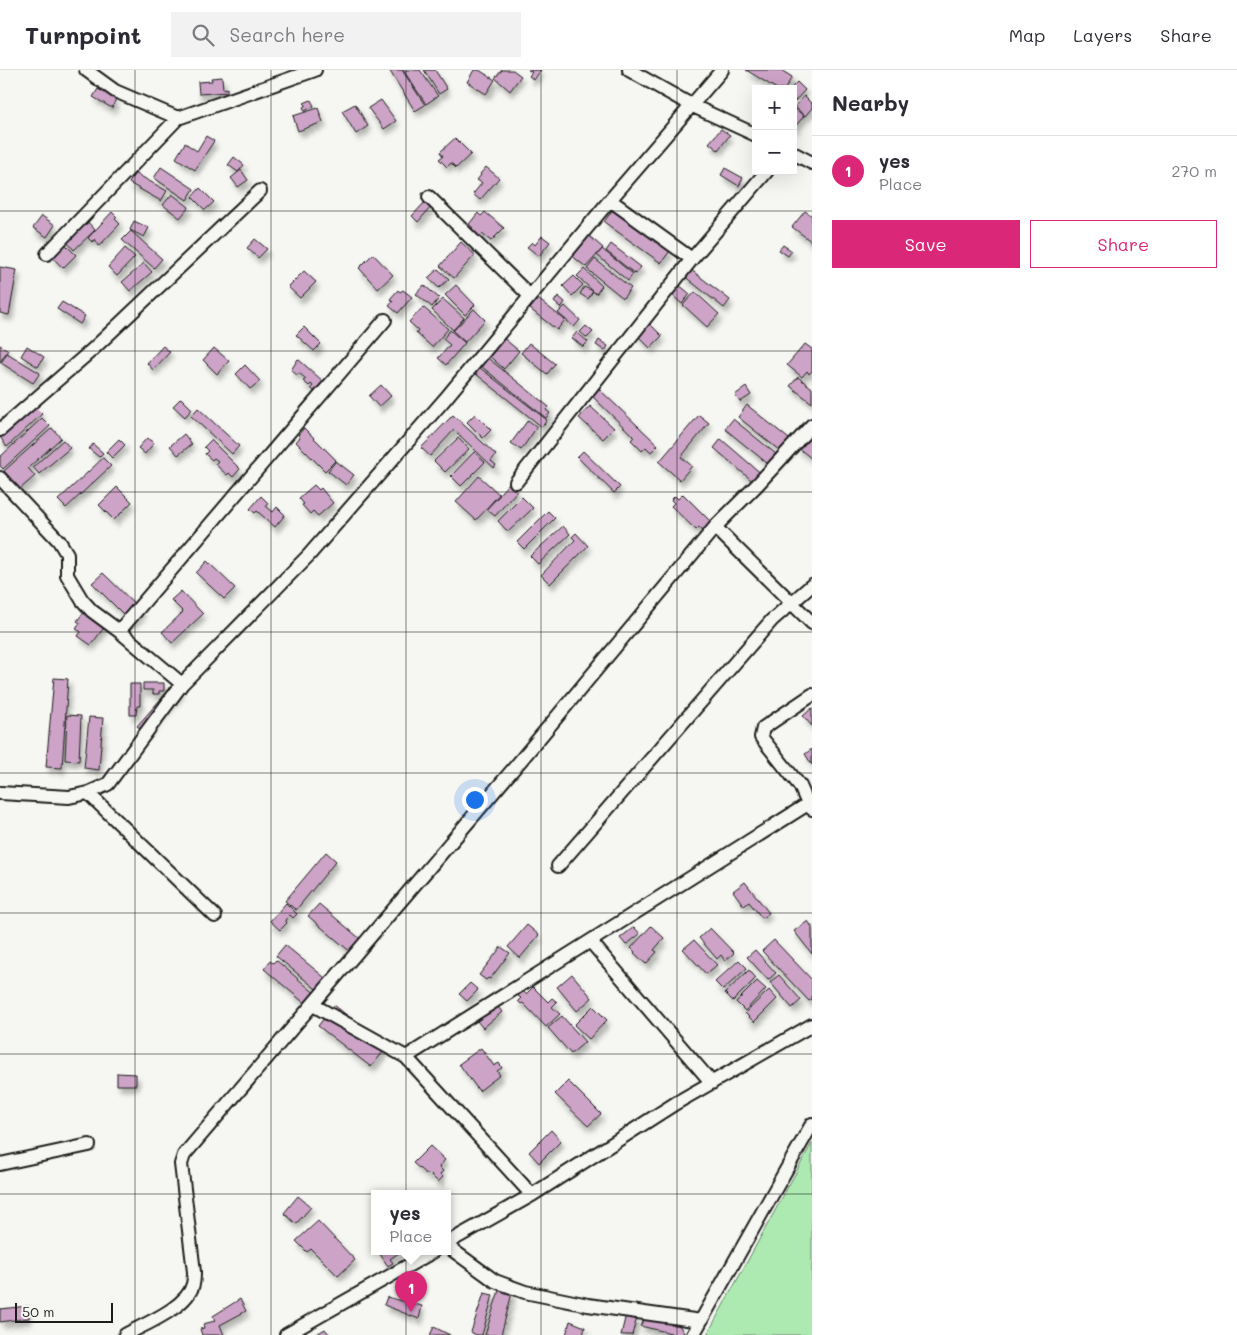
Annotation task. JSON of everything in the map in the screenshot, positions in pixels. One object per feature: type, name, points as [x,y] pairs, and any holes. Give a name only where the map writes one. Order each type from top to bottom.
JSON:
[{"type":"street","points":[[86,70],[115,91],[178,118]]},
{"type":"street","points":[[47,254],[178,118],[315,70]]},
{"type":"street","points":[[629,70],[693,106],[752,133]]},
{"type":"street","points":[[0,794],[69,797],[88,794],[108,784],[182,684],[308,556],[445,399],[610,200],[693,106],[722,70]]},
{"type":"street","points":[[797,155],[812,163]]},
{"type":"street","points":[[516,482],[692,259],[764,175]]},
{"type":"street","points":[[0,430],[92,350],[260,191]]},
{"type":"street","points":[[429,197],[530,296]]},
{"type":"street","points":[[610,200],[692,259]]},
{"type":"street","points":[[119,631],[385,320]]},
{"type":"street","points":[[125,1335],[176,1306],[188,1295],[193,1285],[194,1272],[181,1164],[184,1155],[521,760],[715,526],[812,425]]},
{"type":"street","points":[[0,478],[58,541],[67,554],[67,575],[82,600],[92,611],[182,684]]},
{"type":"street","points":[[715,526],[812,623]]},
{"type":"street","points":[[558,866],[772,620],[812,585]]},
{"type":"street","points":[[406,1058],[810,806],[800,786],[762,737],[761,732],[762,728],[812,695]]},
{"type":"street","points":[[88,794],[215,916]]},
{"type":"street","points":[[591,942],[712,1082]]},
{"type":"street","points":[[313,1004],[406,1058],[532,1196]]},
{"type":"street","points":[[451,1242],[532,1196],[676,1103],[812,1025]]},
{"type":"street","points":[[693,1335],[812,1124]]},
{"type":"street","points":[[0,1164],[88,1145]]},
{"type":"street","points":[[451,1247],[495,1280],[525,1292],[701,1322]]},
{"type":"street","points":[[286,1335],[427,1255]]},
{"type":"green space","points":[[812,1143],[812,1335],[707,1335]]},
{"type":"building","points":[[389,70],[402,70],[425,105],[415,111]]},
{"type":"building","points":[[403,70],[420,70],[438,96],[426,104]]},
{"type":"building","points":[[424,70],[435,70],[447,89],[439,94]]},
{"type":"building","points":[[474,70],[479,70],[495,80],[486,94],[467,82]]},
{"type":"building","points":[[502,70],[513,70],[521,76],[510,91],[495,78]]},
{"type":"building","points":[[528,70],[541,70],[534,80],[529,76],[532,72]]},
{"type":"building","points":[[746,70],[781,70],[792,77],[787,85],[770,85]]},
{"type":"building","points":[[222,77],[223,89],[227,88],[227,92],[199,94],[198,82],[212,81],[211,78]]},
{"type":"building","points":[[797,82],[805,90],[797,99],[797,85],[794,85]]},
{"type":"building","points":[[98,89],[116,99],[112,108],[93,97]]},
{"type":"building","points":[[804,96],[812,104],[812,108],[805,116],[797,109],[797,105]]},
{"type":"building","points":[[311,100],[314,106],[305,111],[303,107],[306,105],[304,103]]},
{"type":"building","points":[[381,100],[396,121],[384,129],[368,108]]},
{"type":"building","points":[[355,104],[368,126],[356,134],[342,111]]},
{"type":"building","points":[[318,108],[323,122],[298,131],[293,116]]},
{"type":"building","points":[[797,110],[804,116],[797,124]]},
{"type":"building","points":[[721,129],[730,135],[718,150],[709,143]]},
{"type":"building","points":[[206,136],[214,141],[195,170],[176,158],[185,143],[197,151]]},
{"type":"building","points":[[455,138],[471,154],[456,168],[451,163],[447,167],[439,159],[443,156],[440,152]]},
{"type":"building","points":[[234,157],[244,165],[238,172],[228,165]]},
{"type":"building","points":[[161,167],[194,189],[187,200],[154,178]]},
{"type":"building","points":[[486,167],[499,178],[480,200],[473,194],[482,183],[477,180]]},
{"type":"building","points":[[725,168],[743,178],[739,186],[721,175]]},
{"type":"building","points":[[241,170],[248,180],[238,187],[231,178]]},
{"type":"building","points":[[135,173],[167,191],[161,201],[129,183]]},
{"type":"building","points":[[200,188],[214,202],[205,210],[192,197]]},
{"type":"building","points":[[172,194],[189,207],[180,218],[163,205]]},
{"type":"building","points":[[425,202],[431,207],[418,222],[412,216]]},
{"type":"building","points":[[613,209],[670,251],[661,263],[604,222]]},
{"type":"building","points":[[805,211],[812,216],[812,242],[792,227]]},
{"type":"building","points":[[112,212],[120,224],[99,246],[95,239],[92,242],[88,238]]},
{"type":"building","points":[[485,212],[504,228],[491,241],[482,234],[479,237],[471,230],[473,228],[469,224],[478,213],[481,216]]},
{"type":"building","points":[[42,216],[55,225],[47,237],[33,228]]},
{"type":"building","points":[[86,220],[95,230],[74,250],[65,240]]},
{"type":"building","points":[[134,221],[149,228],[144,237],[130,230]]},
{"type":"building","points":[[131,231],[162,259],[154,268],[122,240]]},
{"type":"building","points":[[588,235],[603,248],[586,267],[571,255]]},
{"type":"building","points":[[542,236],[550,242],[539,256],[527,247],[532,242],[535,245]]},
{"type":"building","points":[[255,239],[267,249],[258,258],[247,248]]},
{"type":"building","points":[[461,242],[475,255],[454,278],[440,266]]},
{"type":"building","points":[[64,243],[76,255],[63,268],[51,256]]},
{"type":"building","points":[[611,244],[641,267],[635,274],[606,251]]},
{"type":"building","points":[[783,245],[792,251],[788,256],[779,250]]},
{"type":"building","points":[[125,248],[135,257],[117,276],[108,267]]},
{"type":"building","points":[[602,249],[633,274],[628,281],[597,255]]},
{"type":"building","points":[[373,254],[393,275],[378,289],[359,268]]},
{"type":"building","points":[[595,259],[631,288],[623,298],[587,269]]},
{"type":"building","points":[[144,263],[152,272],[130,291],[122,282]]},
{"type":"building","points":[[0,267],[17,270],[9,315],[0,313]]},
{"type":"building","points":[[438,269],[449,279],[439,288],[428,278]]},
{"type":"building","points":[[584,269],[602,286],[596,294],[577,276]]},
{"type":"building","points":[[690,269],[730,300],[724,308],[684,276]]},
{"type":"building","points":[[304,271],[316,282],[300,298],[288,287]]},
{"type":"building","points":[[574,276],[583,285],[572,296],[563,286]]},
{"type":"building","points":[[678,284],[690,294],[682,304],[670,293]]},
{"type":"building","points":[[424,285],[439,298],[432,307],[416,294]]},
{"type":"building","points":[[456,285],[475,305],[465,315],[445,295]]},
{"type":"building","points":[[584,287],[593,291],[588,299],[580,294]]},
{"type":"building","points":[[398,290],[400,292],[403,290],[412,297],[398,313],[389,306],[393,301],[390,299]]},
{"type":"building","points":[[695,292],[719,314],[707,327],[683,305]]},
{"type":"building","points":[[558,296],[565,302],[561,308],[554,302]]},
{"type":"building","points":[[443,299],[464,318],[453,330],[432,310]]},
{"type":"building","points":[[538,299],[565,320],[557,330],[530,309]]},
{"type":"building","points":[[62,302],[85,316],[80,324],[57,309]]},
{"type":"building","points":[[565,306],[580,320],[574,327],[558,313]]},
{"type":"building","points":[[423,307],[448,329],[432,347],[416,333],[418,330],[409,322]]},
{"type":"building","points":[[474,309],[485,320],[465,342],[453,331]]},
{"type":"building","points":[[648,322],[662,336],[650,348],[636,334]]},
{"type":"building","points":[[586,326],[593,332],[587,338],[580,332]]},
{"type":"building","points":[[304,327],[321,344],[314,351],[296,335]]},
{"type":"building","points":[[450,330],[465,343],[446,365],[438,358],[450,345],[443,339]]},
{"type":"building","points":[[577,332],[588,342],[583,347],[572,338]]},
{"type":"building","points":[[501,336],[519,351],[504,369],[486,353]]},
{"type":"building","points":[[599,340],[608,346],[605,351],[596,345]]},
{"type":"building","points":[[529,343],[555,364],[547,374],[521,353]]},
{"type":"building","points":[[805,344],[812,349],[812,371],[809,374],[807,371],[802,377],[787,365]]},
{"type":"building","points":[[0,345],[8,350],[0,362]]},
{"type":"building","points":[[27,346],[44,357],[38,367],[21,356]]},
{"type":"building","points":[[163,346],[170,352],[153,370],[147,363]]},
{"type":"building","points":[[214,348],[229,361],[217,374],[203,360]]},
{"type":"building","points":[[7,353],[40,373],[33,383],[1,363]]},
{"type":"building","points":[[484,355],[549,407],[546,410],[550,413],[546,418],[477,363]]},
{"type":"building","points":[[298,359],[325,383],[316,393],[311,388],[313,386],[311,384],[309,386],[303,381],[306,379],[299,373],[297,375],[291,370]]},
{"type":"building","points":[[475,364],[547,420],[542,427],[471,370]]},
{"type":"building","points":[[245,365],[260,381],[250,389],[236,374]]},
{"type":"building","points":[[798,377],[812,388],[812,403],[790,386]]},
{"type":"building","points":[[381,385],[391,396],[379,407],[369,396]]},
{"type":"building","points":[[746,387],[751,395],[740,402],[735,395]]},
{"type":"building","points":[[599,389],[658,445],[651,452],[646,447],[642,451],[631,440],[634,437],[592,396]]},
{"type":"building","points":[[181,398],[192,409],[185,417],[173,406]]},
{"type":"building","points":[[747,405],[794,443],[785,455],[738,417]]},
{"type":"building","points":[[34,406],[42,414],[7,447],[0,437]]},
{"type":"building","points":[[590,406],[614,428],[603,439],[579,418]]},
{"type":"building","points":[[198,408],[239,446],[232,454],[191,416]]},
{"type":"building","points":[[475,414],[491,430],[483,438],[467,422]]},
{"type":"building","points":[[453,415],[496,455],[491,461],[496,465],[494,468],[454,430],[430,456],[421,448]]},
{"type":"building","points":[[699,415],[709,423],[681,457],[692,466],[680,480],[659,462]]},
{"type":"building","points":[[42,418],[50,426],[3,469],[0,466],[0,457]]},
{"type":"building","points":[[733,419],[781,458],[773,468],[725,429]]},
{"type":"building","points":[[528,420],[537,427],[521,450],[511,443]]},
{"type":"building","points":[[52,428],[61,438],[28,468],[35,476],[20,489],[4,471]]},
{"type":"building","points":[[304,428],[336,460],[325,471],[296,442],[300,437],[298,435]]},
{"type":"building","points":[[808,433],[812,436],[812,459],[797,447]]},
{"type":"building","points":[[184,434],[192,444],[178,455],[170,446]]},
{"type":"building","points":[[147,438],[154,443],[145,454],[138,448]]},
{"type":"building","points":[[458,438],[469,449],[445,472],[434,461]]},
{"type":"building","points":[[119,439],[125,445],[112,458],[106,452]]},
{"type":"building","points":[[721,439],[764,476],[757,485],[714,448]]},
{"type":"building","points":[[63,440],[70,448],[39,474],[33,467]]},
{"type":"building","points":[[211,440],[240,469],[233,477],[229,473],[227,475],[215,464],[218,461],[214,458],[212,460],[205,454],[208,451],[204,447]]},
{"type":"building","points":[[93,444],[103,453],[99,457],[89,449]]},
{"type":"building","points":[[583,451],[620,487],[614,493],[577,457]]},
{"type":"building","points":[[474,452],[485,462],[461,486],[451,476]]},
{"type":"building","points":[[103,458],[111,466],[66,508],[58,500]]},
{"type":"building","points":[[336,461],[354,475],[346,485],[328,471]]},
{"type":"building","points":[[479,476],[500,495],[476,520],[456,502]]},
{"type":"building","points":[[509,483],[517,491],[495,516],[486,509]]},
{"type":"building","points":[[314,485],[319,490],[321,488],[333,503],[318,516],[313,511],[310,514],[299,498]]},
{"type":"building","points":[[117,487],[132,502],[114,520],[99,505]]},
{"type":"building","points":[[683,494],[712,523],[704,532],[699,527],[696,530],[671,506],[674,503],[671,500],[675,496],[678,499]]},
{"type":"building","points":[[261,496],[268,503],[266,506],[273,512],[277,507],[285,515],[275,527],[257,511],[255,513],[250,509]]},
{"type":"building","points":[[522,497],[533,508],[508,532],[498,521]]},
{"type":"building","points":[[548,511],[555,518],[524,549],[517,542]]},
{"type":"building","points":[[563,526],[570,534],[538,564],[530,556]]},
{"type":"building","points":[[576,533],[588,546],[550,584],[541,575],[575,540],[572,537]]},
{"type":"building","points":[[207,561],[235,588],[224,599],[196,573]]},
{"type":"building","points":[[103,573],[143,612],[132,623],[92,583]]},
{"type":"building","points":[[181,591],[203,614],[172,643],[162,632],[183,612],[171,600]]},
{"type":"building","points":[[96,605],[112,617],[91,645],[78,636],[81,632],[76,629],[80,623],[77,621],[87,608],[92,611]]},
{"type":"building","points":[[54,678],[68,679],[62,768],[46,767]]},
{"type":"building","points":[[143,683],[164,683],[164,691],[159,691],[159,694],[153,694],[153,690],[143,690]]},
{"type":"building","points":[[130,684],[140,684],[140,706],[137,706],[136,715],[130,715]]},
{"type":"building","points":[[174,684],[181,691],[145,733],[137,726]]},
{"type":"building","points":[[812,708],[812,726],[803,716]]},
{"type":"building","points":[[67,715],[81,716],[79,761],[65,760]]},
{"type":"building","points":[[89,717],[103,718],[99,770],[84,768]]},
{"type":"building","points":[[812,749],[812,765],[805,754]]},
{"type":"building","points":[[326,852],[336,861],[296,910],[285,901]]},
{"type":"building","points":[[745,882],[769,913],[762,918],[749,902],[744,906],[733,891]]},
{"type":"building","points":[[286,903],[297,914],[293,918],[290,915],[285,920],[287,923],[280,930],[270,921]]},
{"type":"building","points":[[319,904],[364,942],[353,954],[308,916]]},
{"type":"building","points":[[808,921],[812,927],[812,954],[794,931]]},
{"type":"building","points":[[527,925],[539,935],[520,958],[508,947]]},
{"type":"building","points":[[651,926],[664,938],[654,950],[657,952],[646,964],[631,948]]},
{"type":"building","points":[[634,927],[640,934],[626,945],[620,938]]},
{"type":"building","points":[[710,928],[734,953],[725,961],[721,955],[717,959],[699,938]]},
{"type":"building","points":[[694,940],[717,965],[706,974],[683,949]]},
{"type":"building","points":[[774,940],[812,980],[812,999],[809,1001],[762,951]]},
{"type":"building","points":[[285,945],[330,982],[321,993],[276,956]]},
{"type":"building","points":[[501,947],[510,953],[490,979],[486,980],[479,975]]},
{"type":"building","points":[[755,950],[776,973],[768,980],[747,957]]},
{"type":"building","points":[[276,960],[318,996],[309,1007],[264,969],[270,961],[273,963]]},
{"type":"building","points":[[739,960],[747,968],[723,990],[715,982]]},
{"type":"building","points":[[749,970],[756,978],[733,1001],[725,993]]},
{"type":"building","points":[[572,974],[592,998],[577,1011],[557,987]]},
{"type":"building","points":[[779,975],[801,1000],[792,1008],[770,982]]},
{"type":"building","points":[[757,981],[766,989],[745,1011],[736,1002]]},
{"type":"building","points":[[470,983],[478,990],[467,1001],[459,994]]},
{"type":"building","points":[[533,987],[548,1002],[552,998],[557,1002],[552,1007],[560,1014],[546,1027],[523,1003],[521,1004],[518,1001],[521,998],[518,996],[523,991],[526,994]]},
{"type":"building","points":[[769,990],[777,999],[754,1022],[745,1013]]},
{"type":"building","points":[[496,1004],[502,1012],[483,1028],[476,1020]]},
{"type":"building","points":[[334,1005],[387,1047],[371,1067],[318,1026]]},
{"type":"building","points":[[593,1006],[607,1020],[589,1039],[574,1025]]},
{"type":"building","points":[[562,1016],[585,1042],[571,1054],[548,1028]]},
{"type":"building","points":[[481,1048],[494,1066],[499,1063],[502,1068],[497,1071],[500,1075],[479,1091],[459,1064]]},
{"type":"building","points":[[117,1073],[136,1074],[136,1085],[117,1085]]},
{"type":"building","points":[[568,1081],[601,1114],[588,1126],[555,1094]]},
{"type":"building","points":[[551,1130],[561,1141],[539,1163],[529,1152]]},
{"type":"building","points":[[430,1146],[445,1160],[439,1167],[443,1171],[440,1174],[443,1177],[438,1182],[429,1173],[427,1175],[413,1163]]},
{"type":"building","points":[[298,1196],[311,1207],[296,1224],[284,1213]]},
{"type":"building","points":[[318,1221],[355,1260],[338,1276],[311,1249],[307,1252],[296,1241]]},
{"type":"building","points":[[380,1255],[396,1255],[390,1259],[393,1263],[388,1266]]},
{"type":"building","points":[[500,1287],[512,1293],[501,1335],[485,1335]]},
{"type":"building","points":[[484,1293],[493,1295],[482,1335],[476,1335],[471,1332]]},
{"type":"building","points":[[387,1297],[422,1306],[419,1319],[384,1305]]},
{"type":"building","points":[[240,1299],[246,1311],[220,1325],[224,1335],[202,1335],[200,1329],[204,1328],[203,1324],[215,1321],[213,1316]]},
{"type":"building","points":[[28,1306],[29,1318],[0,1322],[0,1309]]},
{"type":"building","points":[[626,1314],[637,1317],[632,1335],[621,1335]]},
{"type":"building","points":[[645,1318],[677,1322],[684,1333],[683,1335],[670,1335],[671,1333],[640,1326]]},
{"type":"building","points":[[570,1321],[585,1327],[583,1335],[566,1335]]},
{"type":"building","points":[[434,1327],[450,1335],[430,1335]]},
{"type":"building","points":[[325,1329],[330,1335],[315,1335]]},
{"type":"place","name":"yes","points":[[411,1312]]}]
